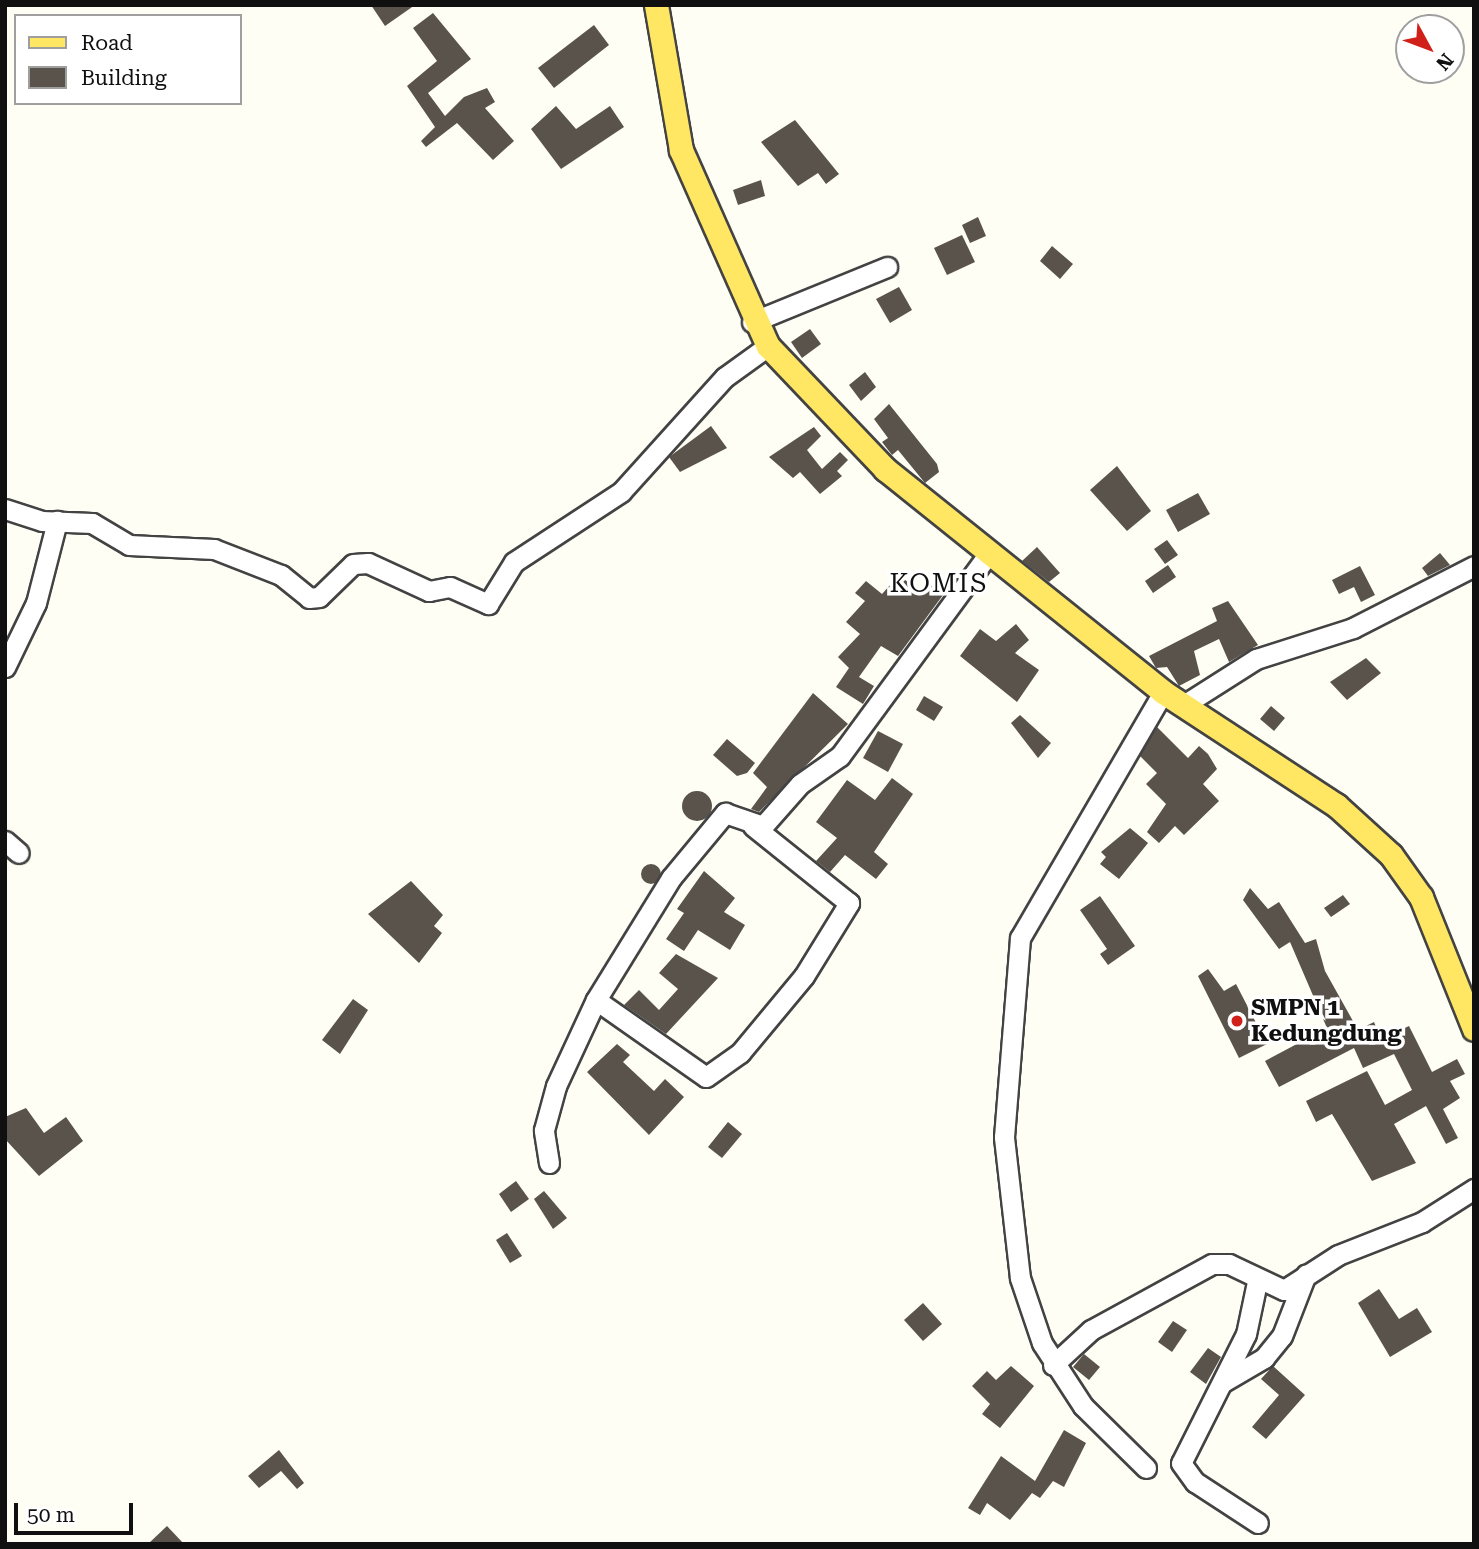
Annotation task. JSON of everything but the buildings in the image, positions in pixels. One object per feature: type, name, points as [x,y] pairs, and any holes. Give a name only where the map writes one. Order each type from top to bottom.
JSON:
[{"type":"main road","points":[[656,5],[681,150],[752,322],[768,346],[885,469],[1163,692],[1336,806],[1391,855],[1421,897],[1474,1029]]},
{"type":"street","points":[[752,322],[887,267]]},
{"type":"street","points":[[5,509],[57,522],[92,523],[129,545],[214,549],[281,575],[309,598],[319,597],[353,564],[368,563],[429,591],[450,587],[488,604],[514,562],[621,492],[725,377],[768,346]]},
{"type":"street","points":[[5,667],[36,603],[57,522]]},
{"type":"street","points":[[753,826],[766,824],[800,784],[840,756],[989,553]]},
{"type":"street","points":[[1182,706],[1256,659],[1353,628],[1474,566]]},
{"type":"street","points":[[1146,1468],[1083,1406],[1054,1365],[1020,1278],[1006,1165],[1014,972],[1031,910],[1163,692]]},
{"type":"street","points":[[549,1163],[546,1112],[596,1000],[645,916],[720,817],[733,811],[849,903],[804,976],[740,1053],[706,1077],[596,1000]]},
{"type":"street","points":[[1054,1365],[1091,1330],[1212,1264],[1229,1264],[1257,1282],[1284,1290],[1306,1274],[1422,1222],[1474,1189]]},
{"type":"street","points":[[1223,1382],[1264,1358],[1282,1336],[1306,1274]]},
{"type":"street","points":[[1257,1282],[1245,1334],[1223,1382],[1184,1447],[1182,1468],[1258,1523]]},
{"type":"place","name":"SMPN 1 Kedungdung","points":[[1237,1021]]},
{"type":"district","name":"KOMIS","points":[[939,584]]}]
